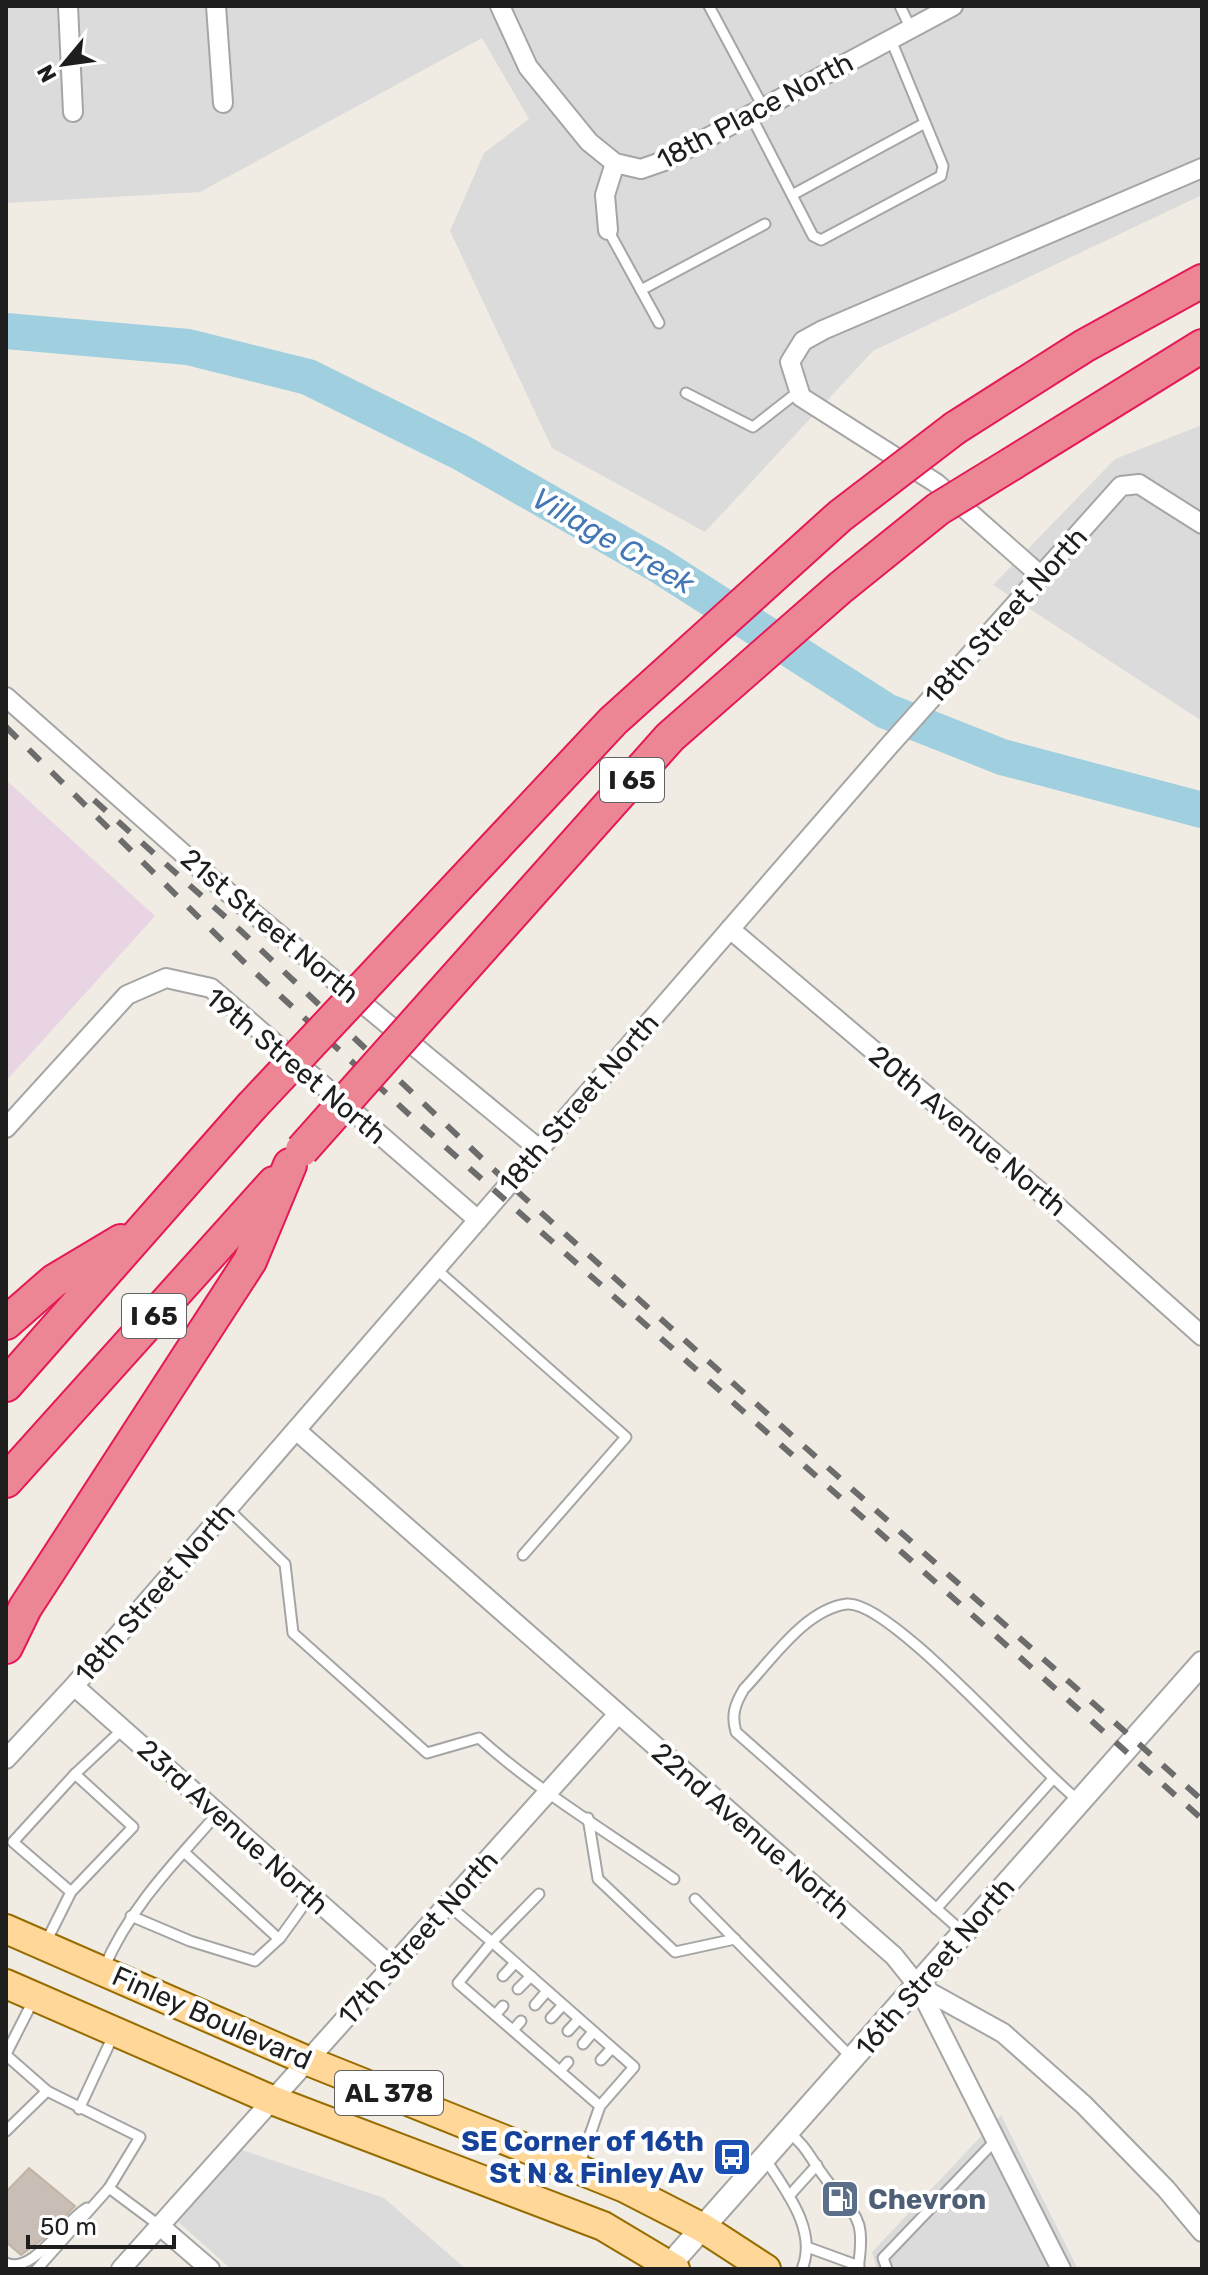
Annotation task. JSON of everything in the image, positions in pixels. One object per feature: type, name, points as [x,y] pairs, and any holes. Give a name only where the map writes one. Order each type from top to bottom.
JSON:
[{"type":"highway","name":"I 65","points":[[6,1385],[251,1107],[613,721],[840,516],[955,428],[1084,346],[1202,281]]},
{"type":"highway","name":"I 65","points":[[6,1481],[670,737],[852,578],[938,509],[1202,346]]},
{"type":"highway","points":[[6,1647],[33,1595],[250,1261],[296,1157]]},
{"type":"highway","points":[[6,1323],[54,1281],[147,1225]]},
{"type":"main road","name":"Finley Boulevard","points":[[6,1929],[308,2061],[625,2188],[703,2228],[766,2269]]},
{"type":"main road","name":"Finley Boulevard","points":[[6,1984],[272,2100],[603,2226],[670,2268]]},
{"type":"street","points":[[68,6],[73,112]]},
{"type":"street","points":[[216,6],[223,103]]},
{"type":"street","points":[[500,6],[528,67],[589,142],[615,163]]},
{"type":"street","name":"18th Place North","points":[[608,230],[605,195],[615,163],[641,169],[652,167],[953,6]]},
{"type":"street","points":[[1041,576],[936,483],[801,397],[790,362],[803,341],[1029,240],[1202,168]]},
{"type":"street","name":"18th Street North","points":[[6,1759],[74,1686],[888,747],[1121,486],[1139,484],[1202,524]]},
{"type":"street","name":"21st Street North","points":[[6,697],[213,880],[539,1149]]},
{"type":"street","name":"20th Avenue North","points":[[730,929],[1053,1203],[1202,1336]]},
{"type":"street","name":"19th Street North","points":[[6,1128],[127,995],[166,978],[211,988],[478,1220]]},
{"type":"street","name":"22nd Avenue North","points":[[296,1430],[894,1956],[918,1986],[1003,2033],[1121,2140],[1202,2232]]},
{"type":"street","name":"16th Street North","points":[[670,2268],[1202,1663]]},
{"type":"street","name":"23rd Avenue North","points":[[74,1686],[392,1967]]},
{"type":"street","name":"17th Street North","points":[[121,2269],[618,1714]]},
{"type":"street","points":[[918,1986],[994,2142],[1061,2269]]},
{"type":"street","points":[[160,2226],[210,2269]]},
{"type":"lane","points":[[709,6],[792,195],[813,236],[821,240],[941,176],[943,166],[891,40]]},
{"type":"lane","points":[[900,6],[911,29]]},
{"type":"lane","points":[[792,195],[925,123]]},
{"type":"lane","points":[[641,290],[765,224]]},
{"type":"lane","points":[[608,230],[659,323]]},
{"type":"lane","points":[[686,393],[753,427],[799,391]]},
{"type":"lane","points":[[436,1269],[626,1437],[523,1555]]},
{"type":"lane","points":[[228,1509],[285,1564],[293,1633],[427,1753],[479,1738],[547,1795],[588,1818],[674,1879]]},
{"type":"lane","points":[[964,1933],[736,1732],[732,1720],[736,1703],[744,1689],[819,1615],[846,1604],[864,1606],[910,1641],[1017,1739],[1052,1780],[1080,1802]]},
{"type":"lane","points":[[71,1892],[13,1842],[75,1774],[123,1729]]},
{"type":"lane","points":[[45,1945],[71,1892],[133,1827],[75,1774]]},
{"type":"lane","points":[[936,1909],[1052,1780]]},
{"type":"lane","points":[[103,1971],[119,1933],[131,1916],[218,1813]]},
{"type":"lane","points":[[588,1818],[598,1879],[675,1952],[735,1939]]},
{"type":"lane","points":[[184,1852],[279,1939]]},
{"type":"lane","points":[[539,1894],[492,1942],[458,1983],[528,2043],[548,2054],[560,2071],[581,2081],[600,2106]]},
{"type":"lane","points":[[131,1916],[190,1941],[255,1961],[279,1939],[311,1895]]},
{"type":"lane","points":[[695,1899],[853,2059]]},
{"type":"lane","points":[[448,1905],[634,2067],[600,2106],[578,2169]]},
{"type":"lane","points":[[503,1976],[515,1963]]},
{"type":"lane","points":[[518,1989],[531,1976]]},
{"type":"lane","points":[[535,2005],[547,1991]]},
{"type":"lane","points":[[480,2002],[488,1993]]},
{"type":"lane","points":[[36,1996],[6,2055],[47,2091],[140,2137],[109,2188],[37,2269]]},
{"type":"lane","points":[[551,2018],[563,2005]]},
{"type":"lane","points":[[495,2015],[503,2006]]},
{"type":"lane","points":[[568,2031],[579,2019]]},
{"type":"lane","points":[[513,2030],[521,2021]]},
{"type":"lane","points":[[79,2109],[116,2030]]},
{"type":"lane","points":[[583,2044],[593,2032]]},
{"type":"lane","points":[[528,2043],[536,2034]]},
{"type":"lane","points":[[601,2060],[612,2048]]},
{"type":"lane","points":[[560,2071],[568,2062]]},
{"type":"lane","points":[[6,2131],[47,2091]]},
{"type":"lane","points":[[788,2132],[805,2144],[817,2165],[856,2212],[863,2238],[858,2268],[807,2247]]},
{"type":"lane","points":[[887,2269],[883,2258],[994,2142]]},
{"type":"lane","points":[[764,2159],[789,2196],[807,2237],[802,2269]]},
{"type":"lane","points":[[789,2196],[817,2165]]},
{"type":"lane","points":[[109,2188],[160,2226]]},
{"type":"lane","points":[[6,2263],[18,2266],[29,2262],[74,2215],[96,2203]]},
{"type":"shaded area","points":[[6,6],[1202,6],[1202,195],[873,351],[705,532],[552,448],[450,231],[484,153],[529,119],[482,38],[200,192],[6,203]]},
{"type":"shaded area","points":[[1202,425],[1202,721],[993,585],[1115,459]]},
{"type":"shaded area","points":[[6,780],[155,916],[6,1081]]},
{"type":"shaded area","points":[[1001,2115],[1078,2269],[877,2269],[872,2252]]},
{"type":"shaded area","points":[[239,2149],[384,2198],[466,2269],[231,2269],[176,2220]]},
{"type":"building","points":[[29,2168],[75,2206],[43,2239],[21,2255],[6,2242],[6,2192]]},
{"type":"waterway","name":"Village Creek","points":[[6,331],[188,347],[308,377],[462,453],[657,564],[886,711],[1002,757],[1202,810]]},
{"type":"railway","points":[[6,727],[248,966],[413,1118],[1202,1819]]},
{"type":"railway","points":[[94,800],[241,931],[509,1184],[1202,1800]]},
{"type":"place","name":"SE Corner of 16th St N & Finley Av","points":[[732,2157]]},
{"type":"place","name":"Chevron","points":[[840,2199]]}]
